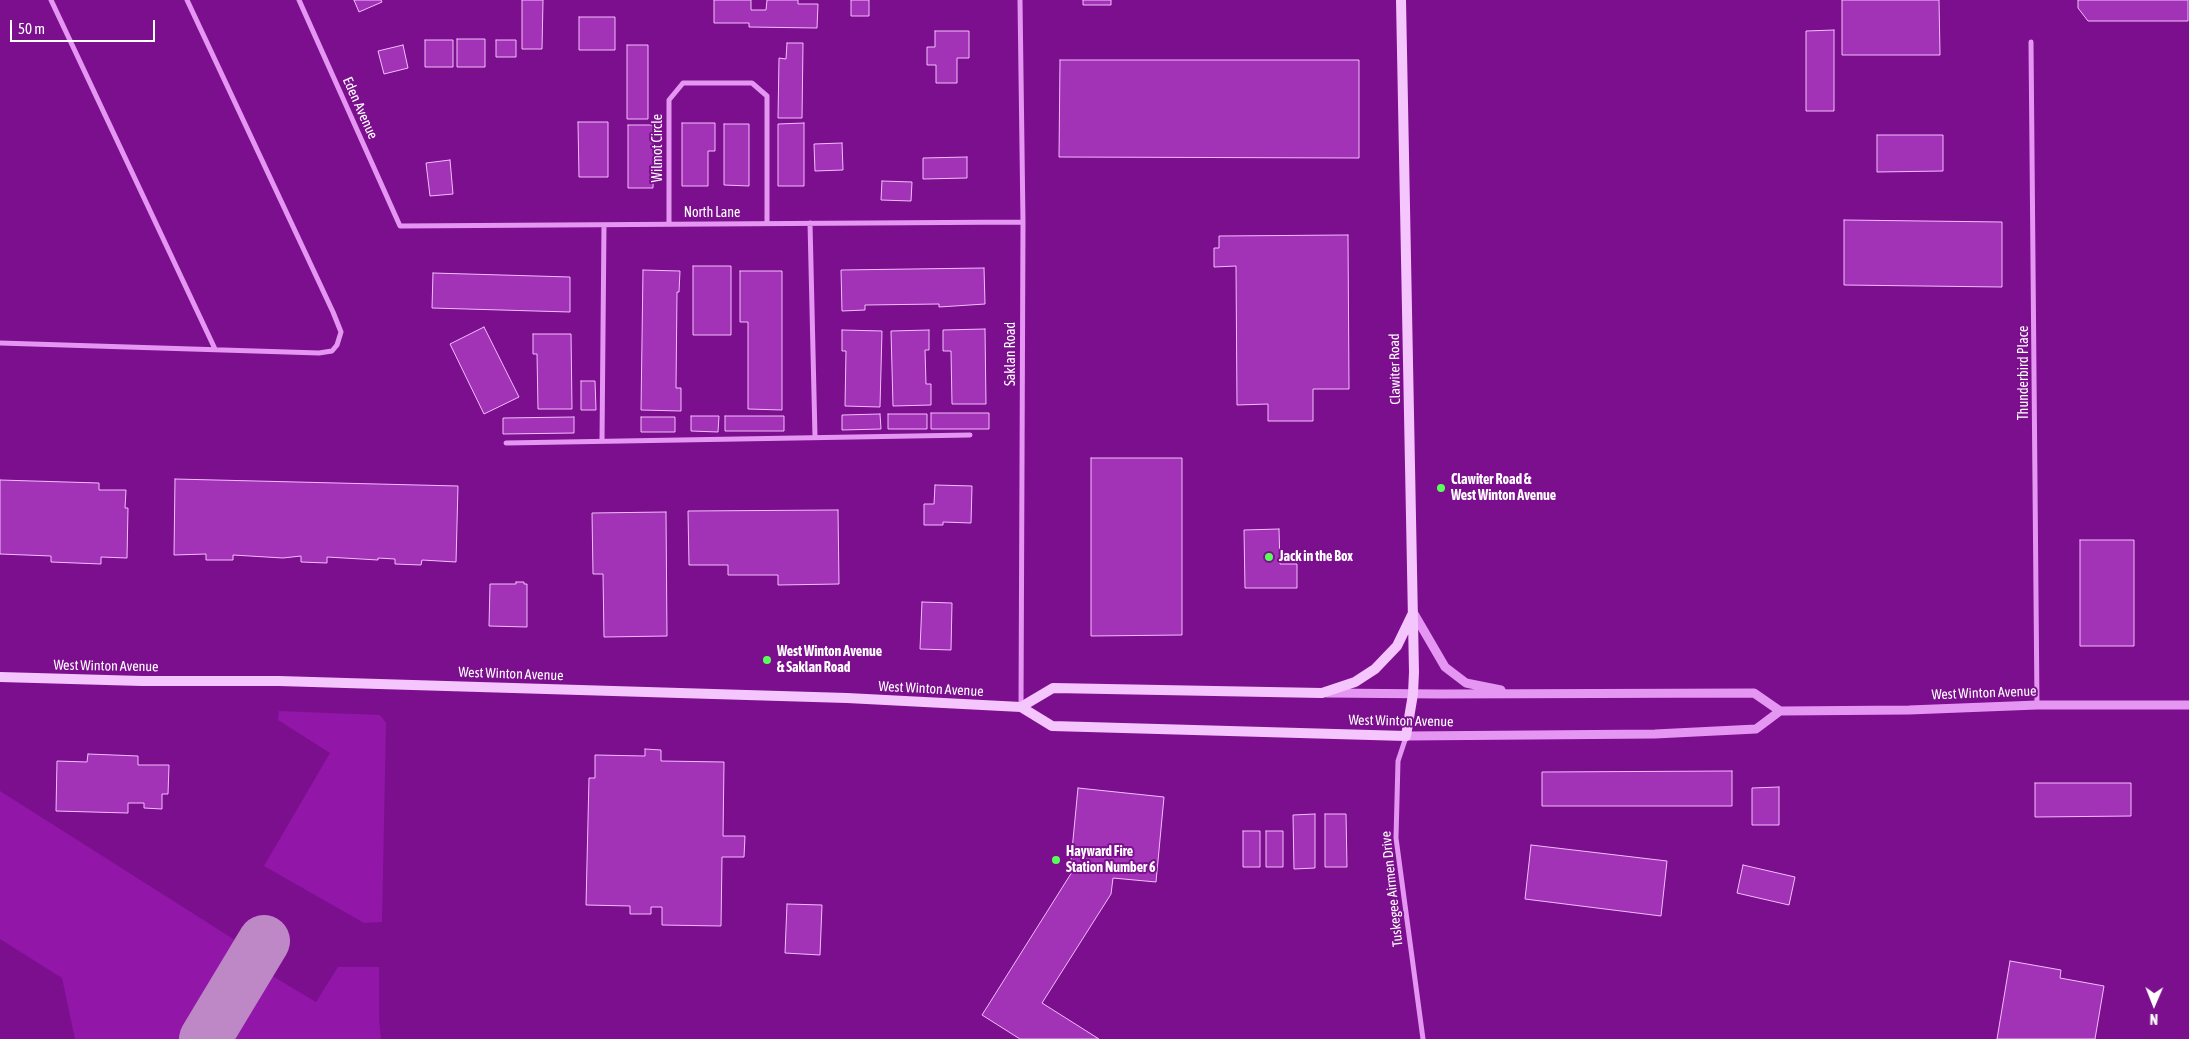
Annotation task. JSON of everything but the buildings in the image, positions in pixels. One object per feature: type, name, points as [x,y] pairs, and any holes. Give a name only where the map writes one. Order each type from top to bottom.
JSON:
[{"type":"main road","name":"Clawiter Road","points":[[1401,0],[1413,612],[1413,694],[1406,736]]},
{"type":"main road","points":[[1322,693],[1355,682],[1375,669],[1397,646],[1413,612]]},
{"type":"main road","name":"West Winton Avenue","points":[[0,677],[279,682],[847,698],[1021,707],[1052,726],[1406,736]]},
{"type":"main road","name":"West Winton Avenue","points":[[1021,707],[1053,688],[1322,693]]},
{"type":"street","points":[[51,0],[215,350]]},
{"type":"street","points":[[0,343],[319,353],[332,351],[337,345],[341,332],[187,0]]},
{"type":"street","name":"Eden Avenue","points":[[299,0],[400,226]]},
{"type":"street","name":"Saklan Road","points":[[1020,0],[1023,222],[1021,707]]},
{"type":"street","name":"Thunderbird Place","points":[[2030,42],[2035,322],[2037,705]]},
{"type":"street","name":"Wilmot Circle","points":[[669,224],[669,100],[683,83],[752,83],[767,96],[767,223]]},
{"type":"street","name":"North Lane","points":[[400,226],[1023,222]]},
{"type":"street","points":[[810,223],[815,437]]},
{"type":"street","points":[[602,442],[604,225]]},
{"type":"street","points":[[506,443],[970,435]]},
{"type":"street","points":[[1413,612],[1445,667],[1466,683],[1521,694]]},
{"type":"street","name":"West Winton Avenue","points":[[1322,693],[1754,693],[1780,711],[1909,710],[2037,705],[2189,705]]},
{"type":"street","name":"West Winton Avenue","points":[[1406,736],[1655,734],[1756,729],[1780,711]]},
{"type":"street","name":"Tuskegee Airmen Drive","points":[[1406,736],[1398,761],[1396,838],[1423,1039]]},
{"type":"shaded area","points":[[279,711],[380,715],[386,723],[382,922],[364,923],[264,866],[330,753],[278,720]]},
{"type":"shaded area","points":[[0,791],[238,942],[179,1039],[75,1039],[62,978],[0,939]]},
{"type":"shaded area","points":[[338,967],[379,967],[381,1039],[230,1039],[269,974],[316,1002]]},
{"type":"taxiway","points":[[205,1039],[264,941]]},
{"type":"place","name":"Clawiter Road & West Winton Avenue","points":[[1441,488]]},
{"type":"place","name":"Jack in the Box","points":[[1269,557]]},
{"type":"place","name":"West Winton Avenue & Saklan Road","points":[[767,660]]},
{"type":"place","name":"Hayward Fire Station Number 6","points":[[1056,860]]}]
